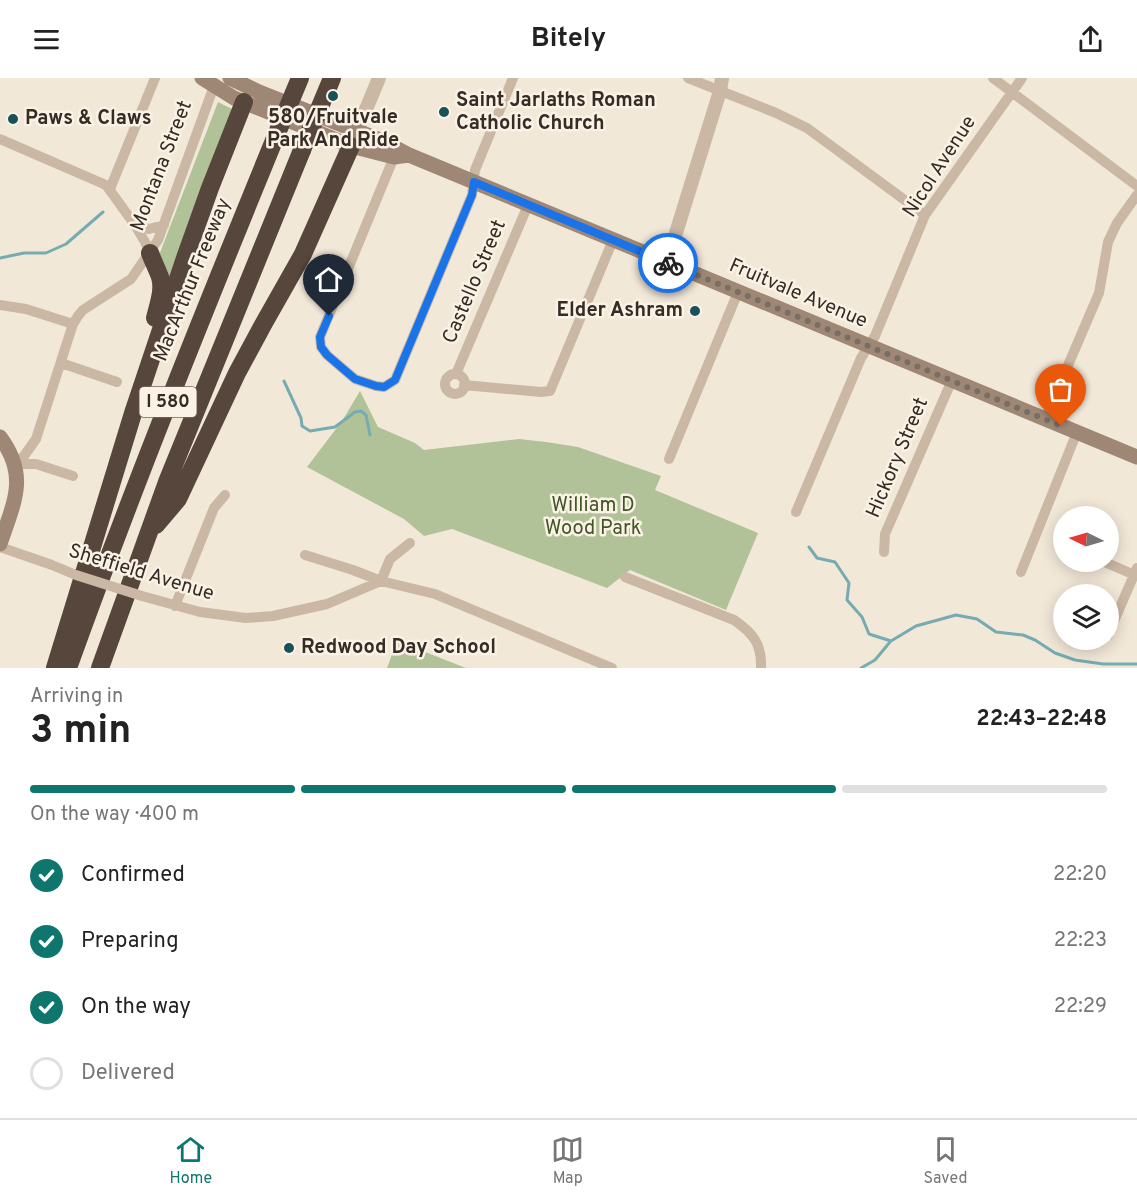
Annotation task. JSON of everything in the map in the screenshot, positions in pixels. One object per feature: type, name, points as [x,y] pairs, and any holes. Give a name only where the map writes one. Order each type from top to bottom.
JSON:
[{"type":"highway","name":"MacArthur Freeway","points":[[68,668],[165,409],[300,78]]},
{"type":"highway","name":"I 580","points":[[100,668],[167,482],[332,78]]},
{"type":"highway","points":[[55,668],[134,410],[189,245],[249,89]]},
{"type":"highway","points":[[149,533],[178,499],[237,373],[303,254],[354,139]]},
{"type":"highway","points":[[134,410],[161,291],[160,276],[150,254]]},
{"type":"main road","name":"Fruitvale Avenue","points":[[231,78],[249,89],[354,139],[474,182],[1137,457]]},
{"type":"main road","points":[[208,82],[231,78]]},
{"type":"main road","name":"Fruitvale Avenue","points":[[208,82],[225,94],[249,89]]},
{"type":"main road","points":[[0,436],[10,452],[17,476],[15,498],[0,545]]},
{"type":"street","points":[[110,189],[155,78]]},
{"type":"street","points":[[354,139],[380,78]]},
{"type":"street","points":[[401,156],[320,337],[321,347],[327,355],[355,379],[384,387],[395,380],[472,195],[475,170],[513,78]]},
{"type":"street","points":[[688,78],[721,85],[807,129],[925,215]]},
{"type":"street","points":[[993,78],[1137,186]]},
{"type":"street","name":"Nicol Avenue","points":[[796,512],[861,358],[875,336],[925,215],[1022,78]]},
{"type":"street","name":"Montana Street","points":[[15,464],[36,439],[73,324],[78,316],[83,310],[131,279],[158,240],[208,82]]},
{"type":"street","points":[[667,262],[721,85]]},
{"type":"street","points":[[0,139],[106,184],[135,225],[150,254]]},
{"type":"street","points":[[1046,419],[1099,293],[1108,242],[1117,223],[1137,195]]},
{"type":"street","name":"Castello Street","points":[[456,374],[528,205]]},
{"type":"street","points":[[135,225],[149,229],[164,225]]},
{"type":"street","points":[[464,385],[541,392],[550,390],[613,240]]},
{"type":"street","points":[[669,459],[738,292]]},
{"type":"street","points":[[0,305],[26,309],[73,324]]},
{"type":"street","points":[[61,363],[117,382]]},
{"type":"street","points":[[456,374],[461,377],[464,385],[462,391],[456,394],[450,393],[445,388],[445,381],[449,376],[456,374]]},
{"type":"street","name":"Hickory Street","points":[[884,552],[885,534],[951,380]]},
{"type":"street","points":[[1021,572],[1077,432]]},
{"type":"street","points":[[15,464],[36,464],[73,476]]},
{"type":"street","points":[[175,606],[214,508],[225,495]]},
{"type":"street","points":[[381,581],[390,559],[410,543]]},
{"type":"street","name":"Sheffield Avenue","points":[[0,545],[76,575],[175,606],[246,618],[273,616],[327,604],[381,581]]},
{"type":"street","points":[[305,555],[381,581],[435,594],[612,668]]},
{"type":"street","points":[[1119,567],[1136,573],[1119,611]]},
{"type":"street","points":[[625,577],[735,620],[749,630],[758,643],[761,668]]},
{"type":"green space","points":[[218,102],[232,109],[167,293],[158,258]]},
{"type":"green space","name":"William D Wood Park","points":[[360,391],[378,427],[415,443],[424,450],[519,439],[578,447],[661,476],[655,490],[758,533],[726,610],[630,570],[607,588],[452,529],[424,536],[404,519],[307,467],[342,421]]},
{"type":"green space","points":[[397,641],[466,668],[387,668]]},
{"type":"waterway","points":[[0,258],[24,253],[46,253],[66,244],[103,212]]},
{"type":"waterway","points":[[284,381],[301,418],[302,426],[310,431],[335,427],[355,412],[361,411],[366,415],[370,435]]},
{"type":"waterway","points":[[809,547],[817,558],[835,562],[849,583],[847,600],[862,617],[869,634],[891,641],[916,626],[956,615],[977,619],[996,632],[1023,635],[1055,653],[1075,660],[1103,664],[1137,664]]},
{"type":"waterway","points":[[861,668],[875,660],[890,642]]},
{"type":"way so far","points":[[668,263],[1061,426]]},
{"type":"place","name":"580/Fruitvale Park And Ride","points":[[333,96]]},
{"type":"place","name":"Saint Jarlaths Roman Catholic Church","points":[[444,112]]},
{"type":"place","name":"Paws & Claws","points":[[13,119]]},
{"type":"place","name":"Elder Ashram","points":[[695,311]]},
{"type":"place","name":"Redwood Day School","points":[[289,648]]},
{"type":"route","points":[[329,316],[320,337],[321,347],[327,355],[355,379],[376,386],[384,387],[391,384],[395,380],[472,195],[474,182],[668,263]]}]
